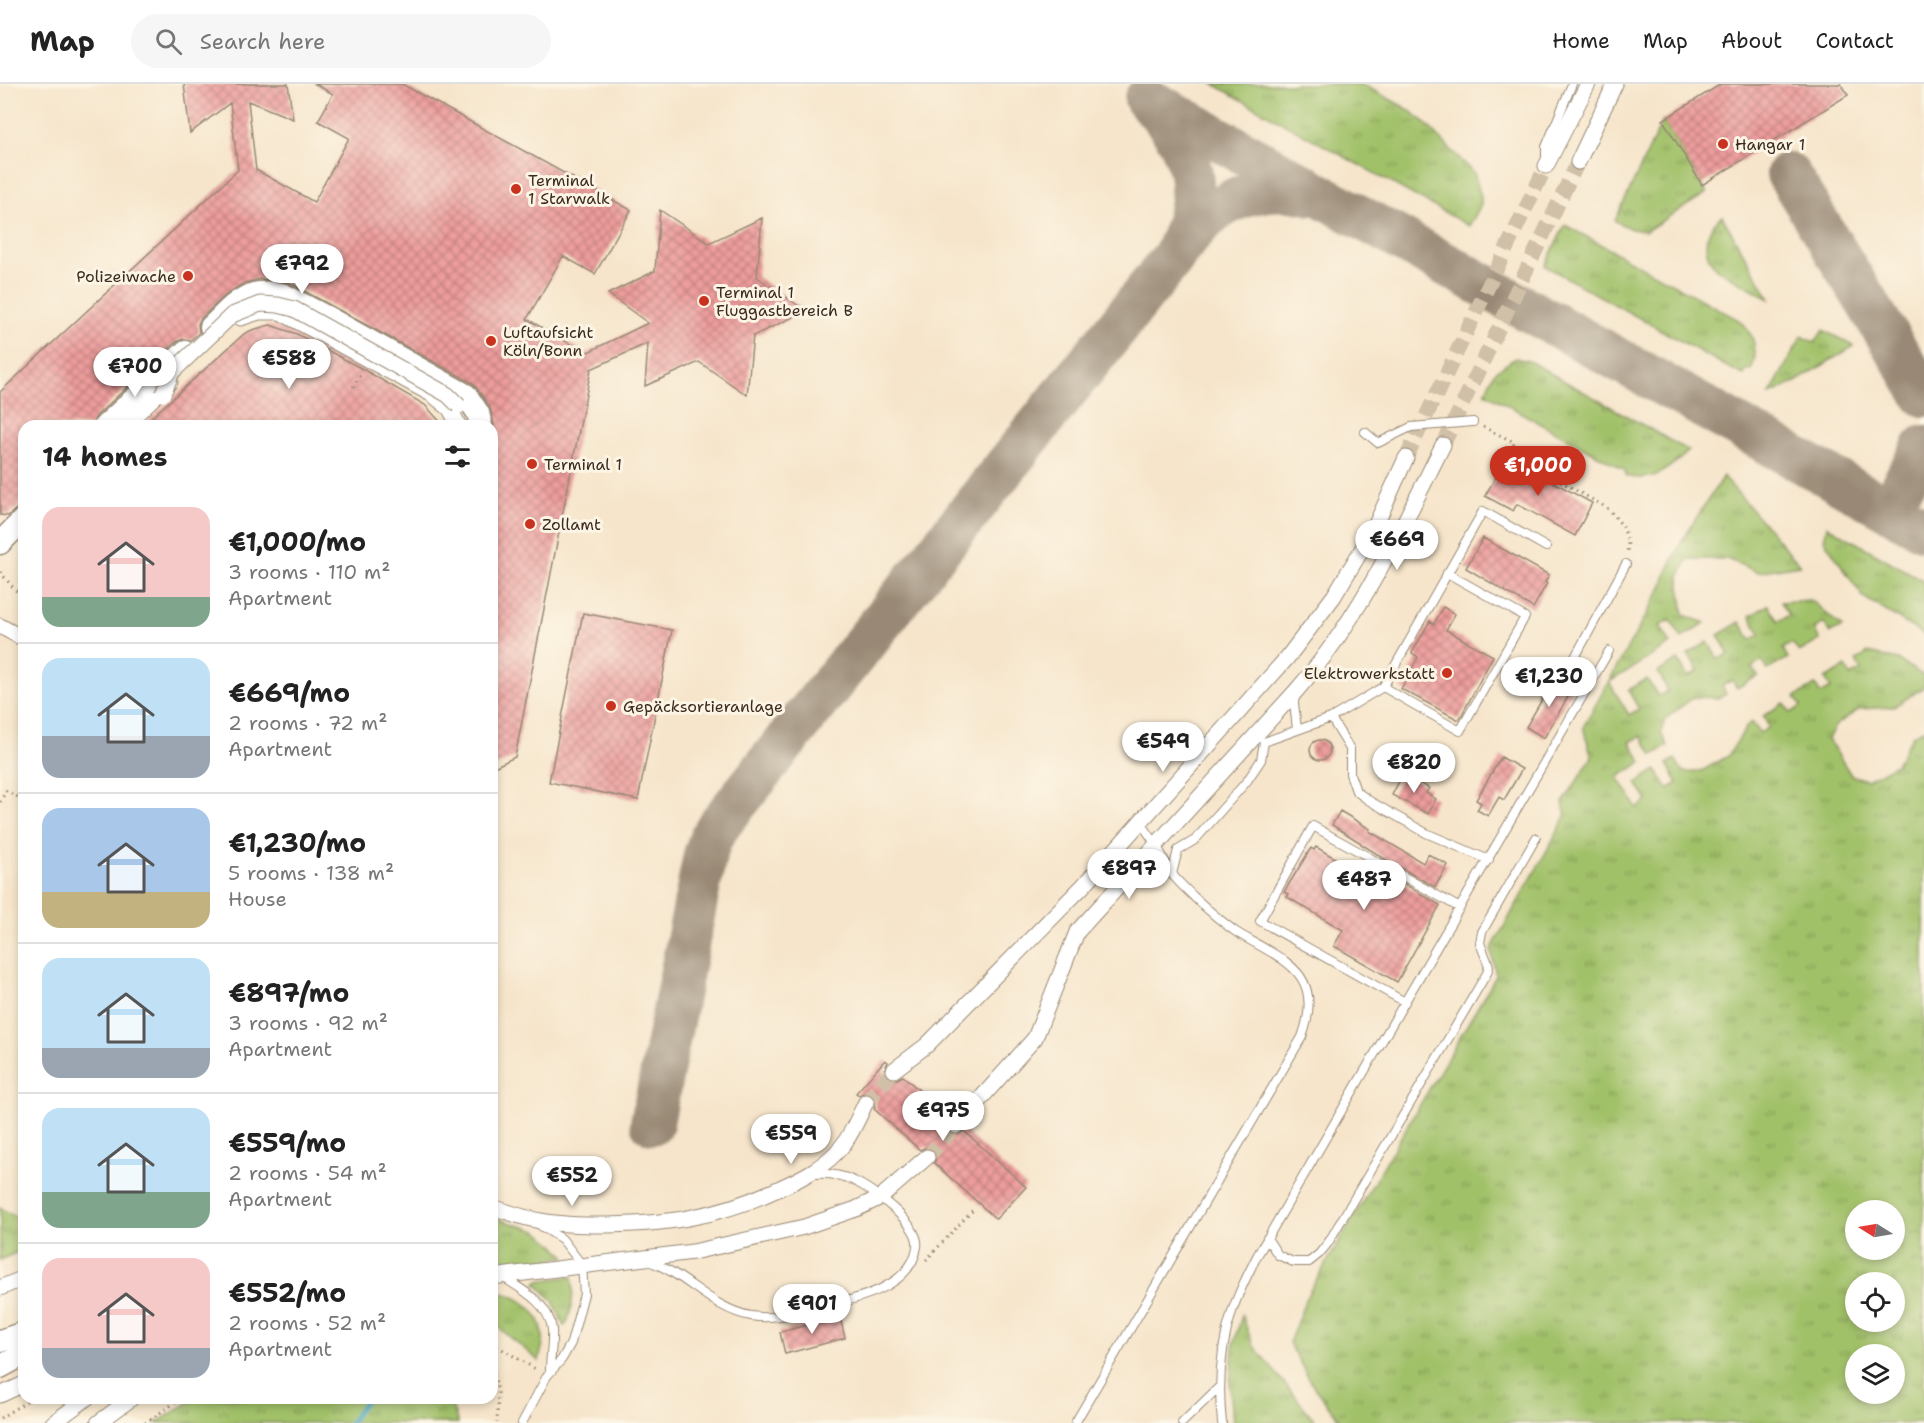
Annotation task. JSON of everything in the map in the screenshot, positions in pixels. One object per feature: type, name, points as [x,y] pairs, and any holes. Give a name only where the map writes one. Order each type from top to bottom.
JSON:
[{"type":"street","points":[[1546,166],[1588,84]]},
{"type":"street","points":[[1578,162],[1615,84]]},
{"type":"street","points":[[111,420],[242,298],[260,292],[282,294],[296,300],[466,395],[478,412],[480,420]]},
{"type":"street","points":[[136,420],[163,394],[172,372],[232,315],[260,304],[294,309],[448,395],[459,406],[463,420]]},
{"type":"street","points":[[130,420],[235,320],[259,312],[280,312],[433,395],[450,409],[456,420]]},
{"type":"street","points":[[956,1126],[1035,1038],[1077,932],[1311,673],[1357,608],[1395,541],[1443,445]]},
{"type":"street","points":[[894,1070],[927,1045],[1083,886],[1287,658],[1334,596],[1373,531],[1406,458]]},
{"type":"street","points":[[3,547],[18,528]]},
{"type":"street","points":[[3,547],[18,535]]},
{"type":"street","points":[[0,626],[18,636]]},
{"type":"street","points":[[498,1209],[529,1219],[584,1225],[663,1223],[707,1215],[754,1200],[809,1174],[830,1159],[843,1145],[866,1102]]},
{"type":"street","points":[[498,1276],[693,1252],[804,1227],[840,1215],[881,1197],[927,1157]]},
{"type":"street","points":[[0,1288],[18,1280]]},
{"type":"street","points":[[0,1341],[18,1335]]},
{"type":"street","points":[[0,1367],[18,1357]]},
{"type":"street","points":[[0,1395],[18,1387]]},
{"type":"street","points":[[53,1423],[79,1404]]},
{"type":"street","points":[[98,1423],[124,1404]]},
{"type":"lane","points":[[1546,166],[1546,147],[1572,84]]},
{"type":"lane","points":[[1365,432],[1378,443],[1411,427],[1473,422]]},
{"type":"lane","points":[[1172,874],[1178,850],[1195,840],[1247,781],[1261,760],[1264,742],[1332,718],[1383,687],[1483,511],[1546,547]]},
{"type":"lane","points":[[1593,677],[1580,668],[1574,658],[1626,564]]},
{"type":"lane","points":[[1383,687],[1460,731],[1525,617],[1448,573]]},
{"type":"lane","points":[[1222,1423],[1220,1386],[1222,1354],[1232,1311],[1257,1256],[1609,651]]},
{"type":"lane","points":[[1296,691],[1294,703],[1297,729]]},
{"type":"lane","points":[[1332,718],[1350,749],[1350,774],[1356,791],[1368,801],[1426,833],[1489,860]]},
{"type":"lane","points":[[1075,1423],[1296,1047],[1308,1020],[1309,1003],[1305,986],[1298,972],[1287,961],[1234,930],[1195,898],[1172,874],[1156,845],[1140,823]]},
{"type":"lane","points":[[1405,1002],[1260,921],[1313,826],[1460,908]]},
{"type":"lane","points":[[1267,1238],[1278,1255],[1293,1263],[1309,1262],[1328,1243],[1486,973],[1489,966],[1480,943],[1482,932],[1536,838]]},
{"type":"lane","points":[[637,1258],[672,1272],[713,1300],[750,1316],[774,1317],[832,1305],[862,1297],[895,1281],[909,1268],[915,1255],[918,1245],[913,1229],[881,1197],[853,1180],[827,1173],[809,1174]]},
{"type":"lane","points":[[522,1423],[550,1372],[562,1359],[571,1343],[584,1294],[582,1265],[562,1239],[529,1219]]},
{"type":"lane","points":[[498,1277],[528,1293],[545,1310],[552,1328],[550,1372]]},
{"type":"lane","points":[[1182,1423],[1220,1386]]},
{"type":"path","points":[[1473,422],[1514,442],[1512,454],[1610,509],[1626,534],[1628,549],[1626,564]]},
{"type":"path","points":[[0,572],[18,593]]},
{"type":"path","points":[[0,802],[6,791],[18,797]]},
{"type":"path","points":[[0,1418],[22,1404]]},
{"type":"path","points":[[145,1423],[173,1404]]},
{"type":"path","points":[[497,1423],[498,1404]]},
{"type":"green space","points":[[1213,84],[1362,84],[1406,108],[1422,120],[1474,173],[1481,196],[1481,205],[1469,226]]},
{"type":"green space","points":[[1663,120],[1707,193],[1646,231],[1631,229],[1615,221]]},
{"type":"green space","points":[[1722,216],[1770,299],[1716,269],[1711,262],[1706,241],[1711,228]]},
{"type":"green space","points":[[1565,225],[1739,320],[1754,343],[1755,356],[1751,370],[1746,370],[1744,375],[1733,370],[1545,266]]},
{"type":"green space","points":[[1823,330],[1854,346],[1792,384],[1770,394],[1802,336],[1815,343]]},
{"type":"green space","points":[[1515,358],[1529,361],[1689,451],[1668,468],[1653,476],[1636,478],[1626,476],[1625,470],[1485,393],[1494,373]]},
{"type":"green space","points":[[1723,476],[1800,565],[1758,572],[1727,559],[1688,559],[1679,577],[1684,615],[1705,623],[1682,638],[1670,620],[1660,626],[1671,644],[1609,682],[1629,715],[1639,709],[1628,690],[1647,679],[1658,696],[1668,691],[1658,672],[1678,660],[1688,677],[1698,671],[1688,654],[1708,642],[1718,659],[1729,654],[1718,635],[1740,622],[1751,640],[1760,634],[1750,616],[1768,605],[1778,621],[1789,615],[1781,602],[1811,600],[1842,627],[1831,633],[1824,623],[1814,629],[1820,640],[1799,652],[1792,643],[1783,649],[1788,658],[1768,670],[1762,661],[1752,667],[1758,676],[1737,688],[1732,680],[1722,686],[1726,694],[1719,698],[1694,697],[1665,719],[1661,733],[1668,746],[1653,755],[1641,736],[1630,742],[1642,762],[1618,777],[1637,808],[1647,801],[1636,783],[1656,770],[1668,789],[1678,783],[1667,764],[1675,759],[1683,772],[1700,772],[1728,756],[1752,722],[1760,733],[1769,727],[1763,716],[1784,703],[1791,713],[1801,706],[1795,697],[1815,685],[1821,694],[1831,688],[1825,679],[1846,667],[1851,676],[1861,670],[1856,661],[1868,653],[1898,660],[1924,676],[1924,687],[1893,707],[1860,709],[1836,725],[1828,739],[1851,775],[1867,780],[1896,764],[1913,735],[1924,729],[1924,1423],[1342,1423],[1313,1386],[1289,1343],[1308,1294],[1496,976],[1491,950],[1566,816],[1563,803],[1592,757],[1583,727],[1662,587],[1680,544]]},
{"type":"green space","points":[[1827,526],[1924,581],[1924,635],[1863,597],[1824,540]]},
{"type":"green space","points":[[0,1208],[18,1218],[18,1252],[0,1260]]},
{"type":"green space","points":[[498,1219],[537,1231],[566,1257],[498,1266]]},
{"type":"green space","points":[[572,1276],[571,1306],[567,1323],[564,1326],[553,1301],[536,1283]]},
{"type":"green space","points":[[498,1293],[521,1301],[535,1314],[543,1332],[539,1361],[498,1327]]},
{"type":"green space","points":[[1242,1315],[1253,1345],[1317,1423],[1233,1423],[1230,1386],[1233,1347]]},
{"type":"green space","points":[[186,1404],[451,1404],[458,1423],[156,1423]]},
{"type":"building","name":"Terminal 1","points":[[184,84],[288,84],[293,119],[248,101],[256,170],[314,202],[349,138],[318,121],[333,94],[315,84],[402,84],[631,210],[595,274],[563,256],[527,319],[586,353],[648,323],[608,294],[655,271],[660,210],[709,243],[762,218],[757,277],[806,311],[753,336],[747,395],[699,362],[645,386],[648,343],[591,369],[515,757],[498,765],[498,420],[493,420],[490,407],[473,383],[288,282],[261,279],[244,283],[227,294],[201,318],[198,324],[199,333],[191,340],[183,339],[176,342],[94,420],[18,420],[18,507],[8,516],[0,515],[0,392],[238,170],[230,103],[190,133]]},
{"type":"building","name":"Hangar 1","points":[[1721,84],[1841,84],[1848,95],[1702,185],[1663,120]]},
{"type":"building","points":[[270,325],[297,334],[425,405],[439,420],[149,420],[244,334]]},
{"type":"building","points":[[1507,457],[1592,503],[1575,536],[1517,504],[1513,511],[1485,496]]},
{"type":"building","points":[[1483,538],[1549,575],[1533,608],[1466,568]]},
{"type":"building","name":"Elektrowerkstatt","points":[[1443,607],[1455,614],[1446,630],[1493,656],[1459,720],[1401,689],[1418,657],[1412,653],[1430,621],[1434,624]]},
{"type":"building","name":"Gepäcksortieranlage","points":[[583,613],[672,630],[638,800],[549,782]]},
{"type":"building","points":[[1554,679],[1572,690],[1544,738],[1526,727]]},
{"type":"building","points":[[1320,740],[1327,743],[1330,750],[1327,757],[1320,760],[1313,757],[1310,750],[1313,743]]},
{"type":"building","points":[[1501,757],[1522,769],[1504,800],[1499,797],[1488,816],[1477,810],[1481,803],[1476,800]]},
{"type":"building","points":[[1403,774],[1429,788],[1426,793],[1436,799],[1428,814],[1392,795]]},
{"type":"building","points":[[1340,811],[1423,863],[1428,854],[1448,865],[1435,887],[1332,825]]},
{"type":"building","points":[[1316,847],[1372,880],[1379,869],[1440,905],[1397,982],[1334,946],[1343,930],[1287,897],[1288,894],[1284,892],[1311,848],[1314,850]]},
{"type":"building","points":[[885,1060],[888,1062],[884,1071],[887,1076],[895,1080],[903,1076],[950,1118],[946,1125],[949,1133],[958,1135],[964,1131],[1026,1187],[996,1219],[934,1163],[937,1156],[934,1150],[926,1147],[920,1150],[874,1109],[876,1102],[874,1096],[866,1092],[859,1095],[856,1093]]},
{"type":"building","points":[[840,1317],[845,1338],[785,1354],[780,1332]]},
{"type":"waterway","points":[[350,1423],[363,1404]]},
{"type":"taxiway","points":[[652,1123],[705,855],[718,826],[1174,256],[1190,212],[1191,172],[1176,135],[1146,99]]},
{"type":"taxiway","points":[[1158,105],[1924,529]]},
{"type":"taxiway","points":[[1788,174],[1924,395]]},
{"type":"taxiway","points":[[1180,247],[1206,218],[1237,198],[1273,190],[1292,190],[1312,194]]},
{"type":"taxiway","points":[[1889,509],[1924,447]]},
{"type":"tunnel","points":[[1443,445],[1578,162]]},
{"type":"tunnel","points":[[1406,458],[1546,166]]},
{"type":"tunnel","points":[[866,1102],[894,1070]]},
{"type":"tunnel","points":[[927,1157],[956,1126]]},
{"type":"place","name":"Hangar 1","points":[[1723,144]]},
{"type":"place","name":"Terminal 1 Starwalk","points":[[516,189]]},
{"type":"place","name":"Polizeiwache","points":[[188,276]]},
{"type":"place","name":"Terminal 1 Fluggastbereich B","points":[[704,301]]},
{"type":"place","name":"Luftaufsicht Köln/Bonn","points":[[491,341]]},
{"type":"place","name":"Terminal 1","points":[[532,464]]},
{"type":"place","name":"Zollamt","points":[[530,524]]},
{"type":"place","name":"Elektrowerkstatt","points":[[1447,673]]},
{"type":"place","name":"Gepäcksortieranlage","points":[[611,706]]}]
